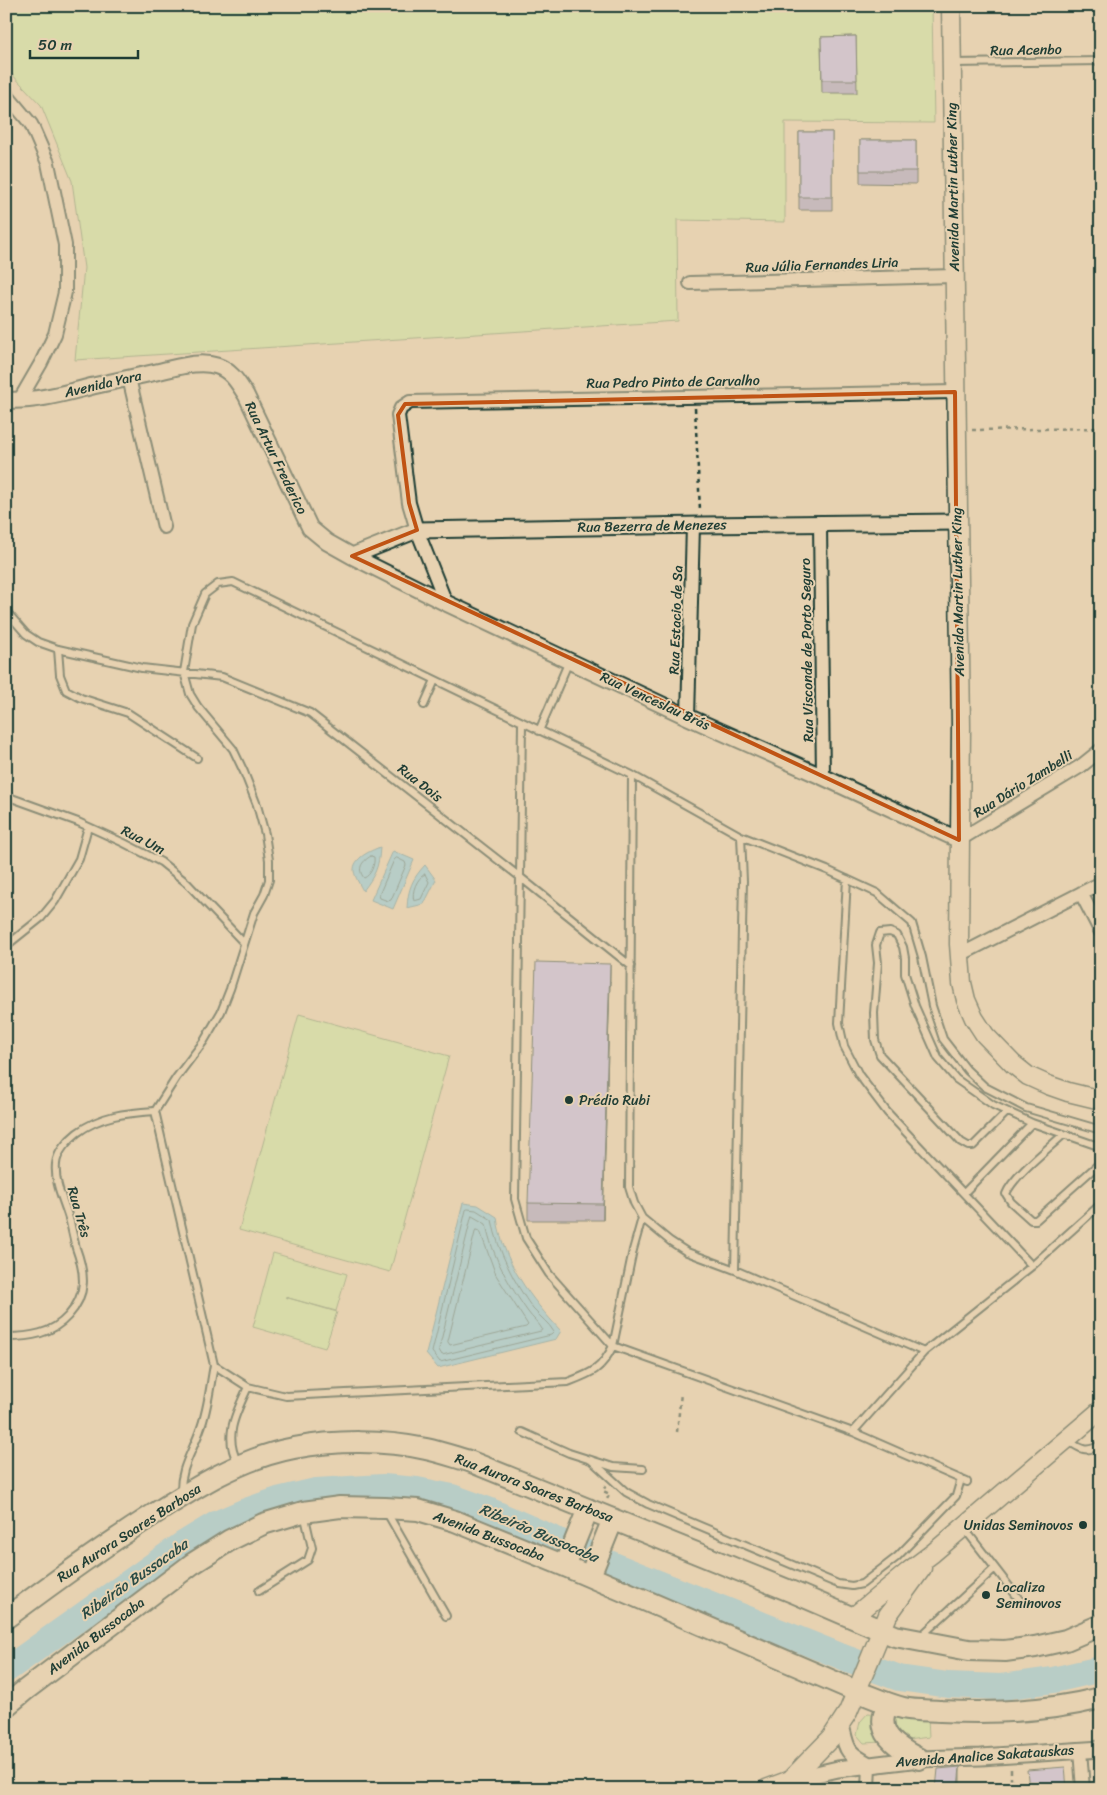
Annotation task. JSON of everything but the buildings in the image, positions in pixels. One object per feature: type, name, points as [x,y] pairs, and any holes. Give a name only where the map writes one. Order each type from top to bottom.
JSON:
[{"type":"main road","name":"Avenida Martin Luther King","points":[[951,6],[961,727],[960,955],[962,983],[966,1000],[974,1018],[998,1049],[1028,1076],[1068,1092],[1101,1100]]},
{"type":"main road","points":[[852,1618],[933,1553],[1101,1410]]},
{"type":"main road","name":"Rua Aurora Soares Barbosa","points":[[6,1618],[97,1551],[181,1497],[239,1464],[293,1448],[370,1443],[426,1449],[469,1461],[610,1526],[852,1618],[894,1636],[969,1650],[1005,1651],[1035,1648],[1066,1640],[1101,1625]]},
{"type":"main road","name":"Avenida Bussocaba","points":[[6,1706],[192,1564],[230,1540],[263,1524],[303,1512],[340,1508],[418,1510],[567,1562],[858,1687],[888,1704],[905,1708],[967,1713],[1034,1710],[1101,1698]]},
{"type":"main road","points":[[567,1562],[586,1514]]},
{"type":"main road","points":[[591,1572],[610,1526]]},
{"type":"main road","points":[[766,1789],[790,1780],[831,1738],[841,1724],[888,1615],[933,1553]]},
{"type":"main road","points":[[888,1704],[883,1712],[882,1723],[888,1736],[901,1749],[919,1759]]},
{"type":"street","points":[[6,94],[31,124],[48,163],[66,245],[65,292],[55,334],[41,363],[13,401]]},
{"type":"street","name":"Rua Júlia Fernandes Liria","points":[[690,283],[954,276]]},
{"type":"street","name":"Avenida Yara","points":[[13,401],[51,396],[200,363]]},
{"type":"street","name":"Rua Artur Frederico","points":[[200,363],[216,365],[227,370],[233,376],[246,395],[310,528],[327,542],[352,556]]},
{"type":"street","points":[[129,378],[164,527]]},
{"type":"street","name":"Rua Pedro Pinto de Carvalho","points":[[417,530],[409,503],[398,415],[401,408],[410,402],[955,392]]},
{"type":"street","name":"Rua Bezerra de Menezes","points":[[352,556],[417,530],[957,522]]},
{"type":"street","name":"Rua Visconde de Porto Seguro","points":[[820,524],[823,777]]},
{"type":"street","name":"Rua Estacio de Sa","points":[[688,717],[697,525]]},
{"type":"street","points":[[417,530],[446,603]]},
{"type":"street","name":"Rua Venceslau Brás","points":[[352,556],[446,603],[688,717],[960,840]]},
{"type":"street","name":"Rua Dário Zambelli","points":[[960,840],[1082,766],[1101,750]]},
{"type":"street","points":[[960,955],[1101,883]]},
{"type":"street","points":[[1081,893],[1101,932]]},
{"type":"street","points":[[841,1724],[847,1747],[852,1756],[868,1765],[868,1789]]},
{"type":"street","name":"Avenida Analice Sakatauskas","points":[[790,1780],[838,1769],[919,1759],[981,1757],[1101,1748]]},
{"type":"street","points":[[1080,1750],[1083,1789]]},
{"type":"lane","name":"Rua Acenbo","points":[[952,63],[1101,61]]},
{"type":"lane","points":[[181,1497],[180,1478],[201,1429],[214,1364],[155,1112],[176,1078],[204,1041],[221,1012],[230,990],[254,913],[264,895],[269,880],[270,860],[257,805],[244,772],[233,749],[198,707],[190,694],[184,672],[192,624],[205,594],[218,584],[233,582],[632,775],[741,836],[877,893],[912,923],[922,957],[932,1006],[943,1039],[967,1070],[985,1088],[1026,1108],[1101,1130]]},
{"type":"lane","name":"Rua Dois","points":[[6,611],[26,634],[38,642],[58,650],[142,668],[222,677],[310,713],[631,966]]},
{"type":"lane","points":[[58,650],[60,675],[66,690],[81,698],[128,713],[197,758]]},
{"type":"lane","points":[[538,731],[569,660]]},
{"type":"lane","points":[[424,705],[435,680]]},
{"type":"lane","points":[[522,723],[515,1199],[526,1238],[549,1274],[613,1346],[853,1432],[964,1481],[956,1496],[897,1557],[862,1584],[852,1586],[838,1584],[648,1504],[626,1492],[591,1460]]},
{"type":"lane","points":[[632,775],[629,1187],[634,1203],[642,1218],[687,1252],[735,1270],[924,1352]]},
{"type":"lane","name":"Rua Um","points":[[6,796],[88,827],[161,862],[187,883],[244,943]]},
{"type":"lane","points":[[6,946],[42,918],[54,901],[79,859],[88,827]]},
{"type":"lane","points":[[735,1270],[743,891],[741,836]]},
{"type":"lane","points":[[847,879],[839,1023],[844,1046],[859,1075],[887,1112],[1032,1266]]},
{"type":"lane","points":[[1007,1112],[973,1146],[968,1146],[961,1142],[880,1055],[875,1040],[874,1013],[878,963],[876,945],[880,934],[890,932],[897,935],[903,947],[905,974],[916,1006],[938,1058],[956,1078],[993,1105],[1007,1112],[1032,1123],[1101,1147]]},
{"type":"lane","name":"Rua Três","points":[[6,1337],[44,1333],[59,1326],[70,1314],[79,1298],[84,1278],[82,1265],[59,1192],[56,1163],[62,1148],[86,1126],[101,1119],[124,1113],[155,1112]]},
{"type":"lane","points":[[964,1192],[1032,1123]]},
{"type":"lane","points":[[1064,1134],[1020,1174],[1008,1188],[1006,1194],[1011,1202],[1030,1220],[1036,1220],[1101,1162]]},
{"type":"lane","points":[[853,1432],[924,1352],[1032,1266],[1101,1204]]},
{"type":"lane","points":[[214,1364],[228,1375],[248,1386],[286,1396],[568,1382],[592,1373],[606,1360],[613,1346],[632,1250],[642,1218]]},
{"type":"lane","points":[[239,1464],[233,1454],[230,1438],[239,1405],[248,1386]]},
{"type":"lane","points":[[522,1432],[568,1452],[613,1467],[643,1469]]},
{"type":"lane","points":[[1066,1440],[1080,1450],[1087,1451],[1101,1444]]},
{"type":"lane","points":[[385,1508],[446,1616]]},
{"type":"lane","points":[[259,1591],[308,1560],[312,1548],[303,1512]]},
{"type":"lane","points":[[963,1527],[1020,1600]]},
{"type":"lane","points":[[916,1640],[995,1568]]},
{"type":"path","points":[[695,397],[697,525]]},
{"type":"path","points":[[956,430],[1101,428]]},
{"type":"path","points":[[677,1432],[681,1393]]},
{"type":"path","points":[[603,1491],[610,1494]]},
{"type":"path","points":[[1011,1789],[1012,1754]]},
{"type":"highlighted area","points":[[955,392],[959,840],[352,556],[417,530],[409,503],[398,415],[405,404]]},
{"type":"green space","points":[[6,6],[932,6],[934,123],[785,122],[785,222],[677,220],[678,321],[75,360],[84,268],[72,181],[41,105],[6,68]]},
{"type":"green space","points":[[299,1014],[449,1056],[390,1272],[239,1230]]},
{"type":"green space","points":[[273,1253],[347,1274],[336,1311],[285,1297],[337,1312],[325,1348],[253,1327]]},
{"type":"green space","points":[[868,1713],[928,1718],[929,1737],[864,1743],[857,1735],[860,1722]]},
{"type":"water","points":[[380,847],[376,871],[363,891],[355,876],[354,866],[363,856]]},
{"type":"water","points":[[393,851],[414,860],[393,909],[371,900]]},
{"type":"water","points":[[425,865],[436,880],[424,904],[407,908],[408,895],[412,885]]},
{"type":"water","points":[[463,1203],[478,1205],[497,1217],[505,1249],[512,1264],[539,1306],[561,1331],[556,1339],[438,1368],[426,1354]]},
{"type":"waterway","name":"Ribeirão Bussocaba","points":[[6,1670],[183,1544],[216,1524],[278,1500],[316,1491],[383,1487],[417,1490],[452,1497],[488,1510],[618,1567],[899,1678],[948,1685],[1001,1687],[1053,1680],[1101,1669]]},
{"type":"place","name":"Prédio Rubi","points":[[569,1100]]},
{"type":"place","name":"Unidas Seminovos","points":[[1083,1525]]},
{"type":"place","name":"Localiza Seminovos","points":[[986,1595]]}]
